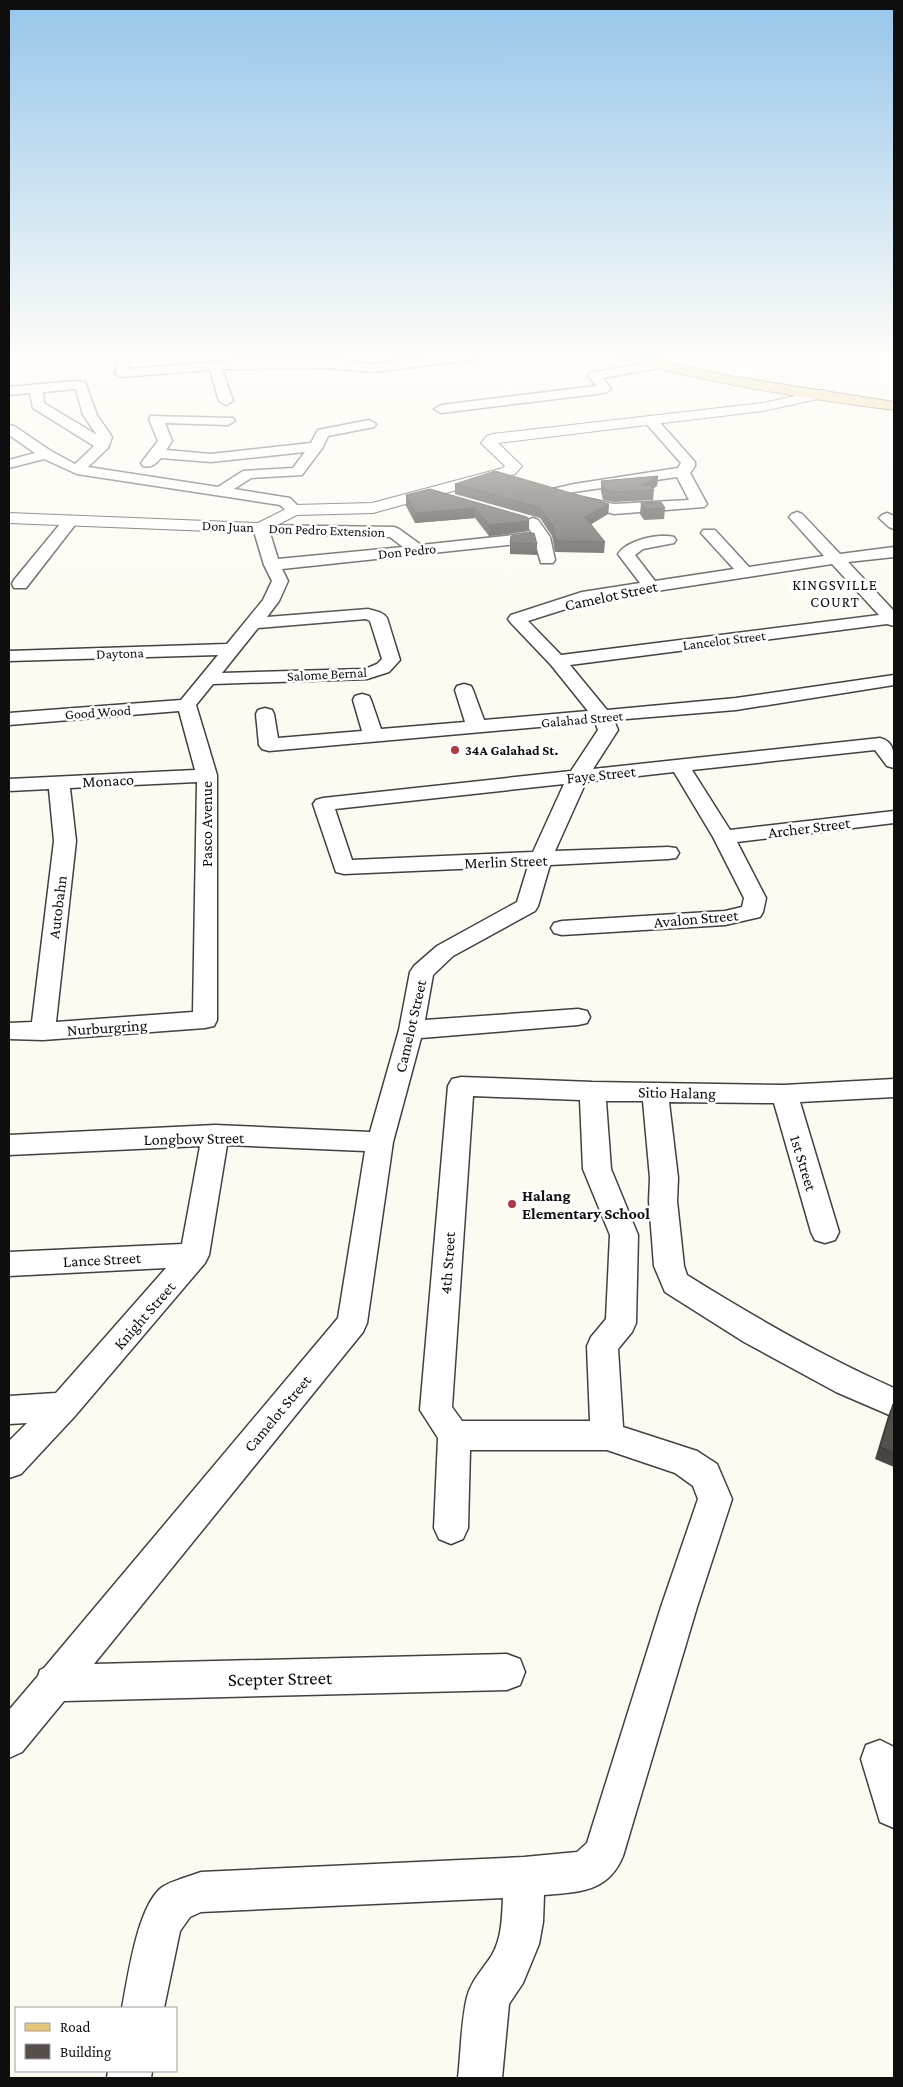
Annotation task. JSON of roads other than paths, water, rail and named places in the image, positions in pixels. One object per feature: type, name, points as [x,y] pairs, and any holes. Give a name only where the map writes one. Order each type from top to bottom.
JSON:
[{"type":"street","points":[[77,470],[95,452]]},
{"type":"street","points":[[133,477],[157,454],[211,458],[265,452]]},
{"type":"street","points":[[221,491],[248,474],[297,472],[312,452]]},
{"type":"street","name":"Don Juan","points":[[9,518],[261,528],[294,510],[373,508],[509,471],[514,466],[499,452]]},
{"type":"street","points":[[679,452],[688,462],[688,466],[682,472],[574,488],[553,493],[614,509],[699,504],[682,472]]},
{"type":"street","points":[[9,464],[46,454],[77,470],[284,501],[294,510]]},
{"type":"street","points":[[427,492],[454,500]]},
{"type":"street","points":[[798,517],[893,620]]},
{"type":"street","points":[[516,518],[534,523],[542,537],[547,560]]},
{"type":"street","points":[[20,584],[70,520]]},
{"type":"street","points":[[187,705],[210,679],[231,649],[271,601],[280,580],[272,565],[261,528]]},
{"type":"street","name":"Don Pedro Extension","points":[[261,528],[394,532],[418,550]]},
{"type":"street","points":[[709,533],[745,572]]},
{"type":"street","name":"Don Pedro","points":[[272,565],[542,537]]},
{"type":"street","points":[[650,586],[626,554],[638,545],[668,540]]},
{"type":"street","name":"Camelot Street","points":[[9,1738],[352,1324],[380,1142],[411,1030],[422,972],[445,951],[527,906],[541,859],[578,776],[608,730],[603,717],[556,661],[517,620],[588,596],[894,552]]},
{"type":"street","name":"Salome Bernal","points":[[210,679],[368,674],[383,668],[391,660],[378,618],[368,614],[253,623]]},
{"type":"street","name":"Lancelot Street","points":[[556,661],[893,620]]},
{"type":"street","name":"Daytona","points":[[9,656],[231,649]]},
{"type":"street","name":"Galahad Street","points":[[265,714],[269,745],[736,704],[894,680]]},
{"type":"street","points":[[464,690],[476,728]]},
{"type":"street","points":[[362,700],[374,736]]},
{"type":"street","name":"Good Wood","points":[[9,719],[187,705]]},
{"type":"street","name":"Pasco Avenue","points":[[187,705],[206,775],[205,1020]]},
{"type":"street","name":"Faye Street","points":[[344,867],[323,804],[880,744],[894,762]]},
{"type":"street","name":"Avalon Street","points":[[562,928],[725,918],[752,912],[755,898],[724,837],[679,765]]},
{"type":"street","name":"Monaco","points":[[9,785],[206,775]]},
{"type":"street","name":"Autobahn","points":[[42,1032],[65,841],[59,783]]},
{"type":"street","name":"Archer Street","points":[[724,837],[894,817]]},
{"type":"street","name":"Merlin Street","points":[[344,867],[668,853]]},
{"type":"street","points":[[411,1030],[578,1016]]},
{"type":"street","name":"Nurburgring","points":[[9,1031],[42,1032],[205,1020]]},
{"type":"street","name":"Sitio Halang","points":[[460,1086],[592,1092],[784,1094],[894,1088]]},
{"type":"street","name":"4th Street","points":[[454,1435],[436,1410],[460,1086]]},
{"type":"street","points":[[592,1092],[597,1169],[624,1236],[621,1324],[602,1346],[607,1436]]},
{"type":"street","points":[[655,1092],[664,1171],[663,1201],[669,1266],[675,1284],[756,1333],[846,1382],[894,1403]]},
{"type":"street","name":"1st Street","points":[[784,1094],[825,1232]]},
{"type":"street","points":[[195,1255],[216,1135]]},
{"type":"street","name":"Longbow Street","points":[[9,1145],[216,1135],[380,1142]]},
{"type":"street","name":"Lance Street","points":[[9,1264],[195,1255]]},
{"type":"street","name":"Knight Street","points":[[9,1463],[64,1406],[195,1255]]},
{"type":"street","points":[[9,1410],[64,1406]]},
{"type":"street","points":[[143,2007],[160,1923],[176,1902],[201,1892],[524,1877],[585,1871],[603,1856],[679,1607],[715,1500],[711,1486],[705,1475],[686,1462],[607,1436],[454,1435],[450,1528]]},
{"type":"street","name":"Scepter Street","points":[[53,1683],[507,1672]]},
{"type":"street","points":[[880,1759],[894,1808]]},
{"type":"street","points":[[480,2078],[488,1997],[508,1968],[518,1944],[522,1922],[524,1877]]},
{"type":"place","name":"34A Galahad St.","points":[[455,750]]},
{"type":"place","name":"Halang Elementary School","points":[[512,1204]]},
{"type":"district","name":"KINGSVILLE COURT","points":[[835,594]]}]
